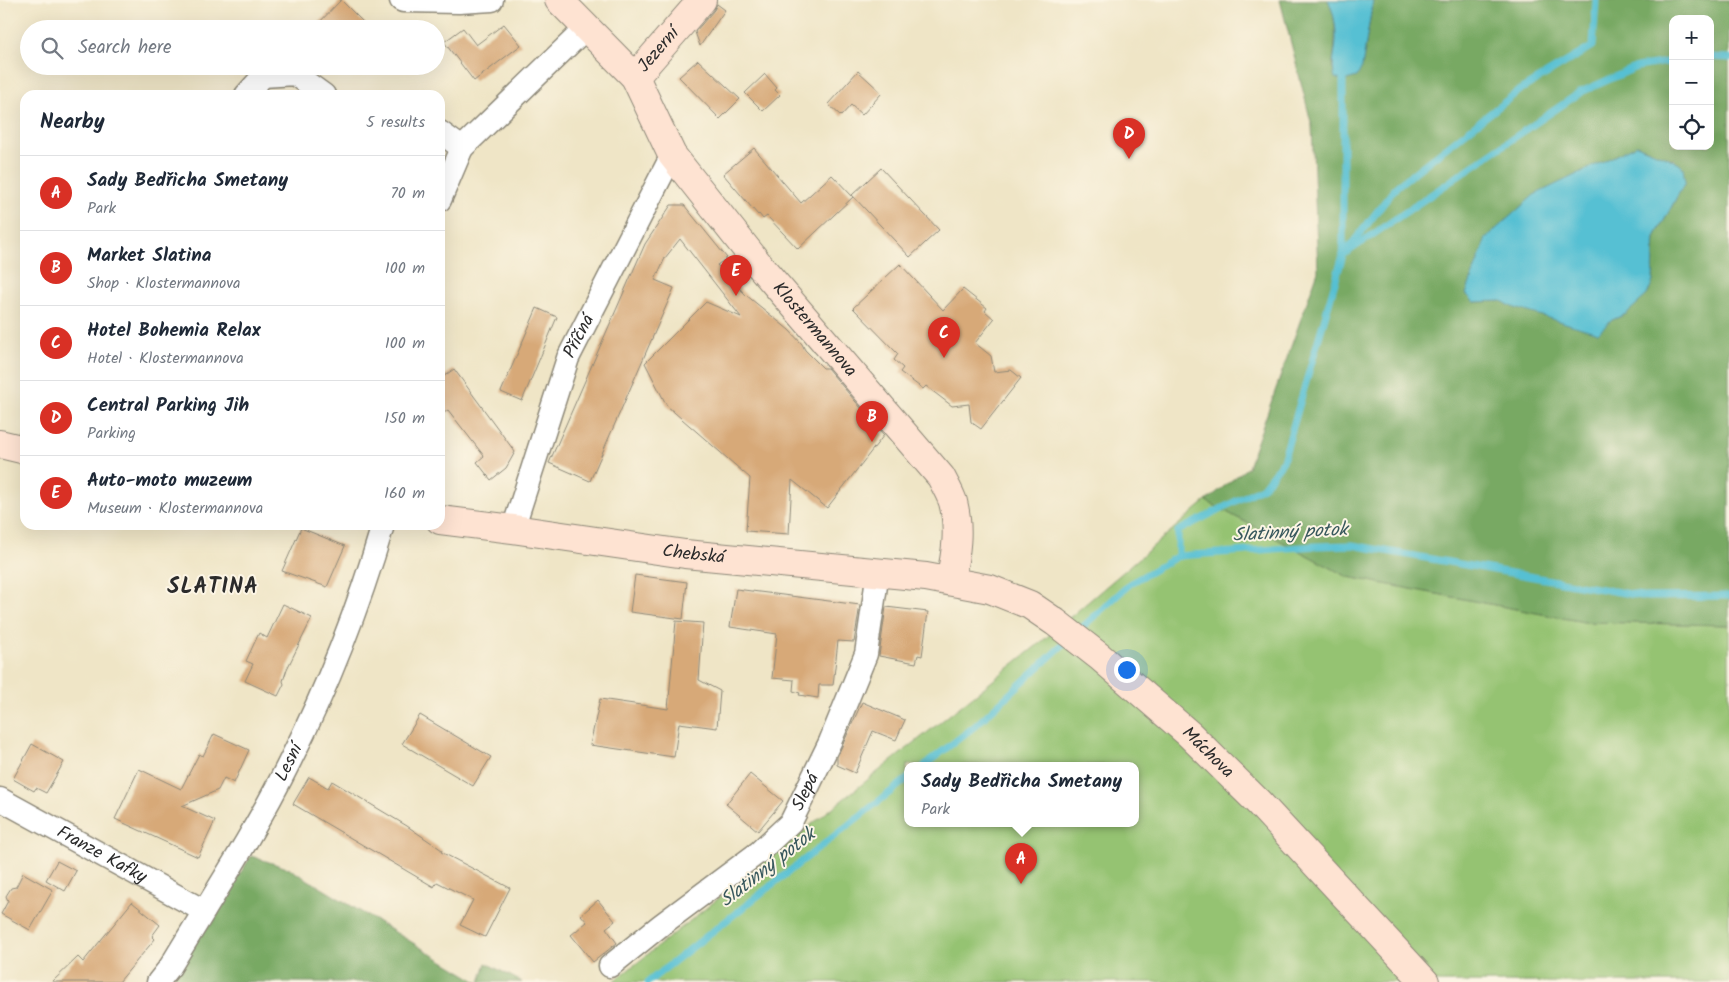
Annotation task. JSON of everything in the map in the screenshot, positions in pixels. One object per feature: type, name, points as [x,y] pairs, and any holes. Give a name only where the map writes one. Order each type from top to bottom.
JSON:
[{"type":"street","points":[[401,0],[403,2],[459,2],[492,0]]},
{"type":"street","name":"Klostermannova","points":[[559,0],[635,77],[672,155],[760,266],[941,477],[952,500],[957,528],[956,554],[950,580]]},
{"type":"street","name":"Jezerní","points":[[635,77],[702,0]]},
{"type":"street","points":[[445,188],[462,148],[587,27]]},
{"type":"street","points":[[250,90],[263,76],[279,75]]},
{"type":"street","points":[[296,75],[317,90]]},
{"type":"street","points":[[445,136],[462,148]]},
{"type":"street","name":"Příčná","points":[[513,529],[568,358],[672,155]]},
{"type":"street","points":[[0,444],[20,449]]},
{"type":"street","name":"Chebská","points":[[445,521],[685,554],[950,580]]},
{"type":"street","name":"Lesní","points":[[158,982],[170,967],[246,843],[290,761],[338,653],[366,581],[381,530]]},
{"type":"street","name":"Slepá","points":[[610,966],[661,925],[759,852],[791,822],[830,742],[866,654],[878,572]]},
{"type":"street","name":"Máchova","points":[[950,580],[990,589],[1030,605],[1056,622],[1096,654],[1189,734],[1251,795],[1425,982]]},
{"type":"street","name":"Franze Kafky","points":[[0,799],[204,911]]},
{"type":"green space","points":[[1280,0],[1328,0],[1335,25],[1332,68],[1362,67],[1373,0],[1729,0],[1729,625],[1584,622],[1348,577],[1206,501],[1248,467],[1318,271],[1312,126]],"holes":[[[1637,145],[1664,157],[1674,159],[1685,182],[1655,237],[1653,281],[1626,314],[1612,320],[1513,307],[1502,301],[1474,302],[1466,294],[1470,284]]]},
{"type":"green space","points":[[1206,501],[1348,577],[1584,622],[1729,625],[1729,982],[613,982],[1040,643]]},
{"type":"green space","points":[[251,856],[290,869],[478,982],[168,982],[206,928]]},
{"type":"green space","points":[[486,963],[522,982],[480,982]]},
{"type":"water","points":[[1328,0],[1373,0],[1362,67],[1357,77],[1343,81],[1335,78],[1333,61],[1336,31],[1333,13]]},
{"type":"water","points":[[1637,145],[1678,163],[1683,167],[1685,182],[1655,237],[1653,281],[1647,295],[1626,314],[1612,320],[1598,333],[1512,307],[1502,301],[1474,302],[1466,294],[1486,238],[1534,195]]},
{"type":"building","points":[[341,0],[361,20],[322,20]]},
{"type":"building","points":[[717,4],[725,10],[700,46],[695,32]]},
{"type":"building","points":[[504,24],[521,45],[474,81],[445,41],[463,28],[476,45]]},
{"type":"building","points":[[698,60],[740,99],[720,119],[679,77]]},
{"type":"building","points":[[858,71],[882,93],[862,115],[851,105],[841,116],[828,104]]},
{"type":"building","points":[[765,74],[777,88],[775,90],[780,95],[763,111],[745,93]]},
{"type":"building","points":[[754,148],[801,203],[832,175],[853,197],[798,249],[767,216],[763,219],[758,215],[723,174]]},
{"type":"building","points":[[881,168],[939,230],[910,257],[852,195]]},
{"type":"building","points":[[671,205],[684,205],[727,258],[717,265],[746,295],[789,330],[823,368],[827,368],[884,435],[827,508],[792,480],[789,534],[746,531],[750,478],[667,406],[645,363],[706,302],[741,317],[680,239],[665,258],[655,280],[674,288],[590,481],[549,463],[645,244]]},
{"type":"building","points":[[900,264],[943,310],[963,289],[987,308],[985,311],[994,319],[975,343],[991,356],[994,372],[1011,370],[1021,378],[981,429],[971,422],[969,404],[952,406],[926,386],[923,389],[900,372],[903,368],[894,360],[898,354],[853,308]]},
{"type":"building","points":[[537,308],[557,317],[522,401],[501,392]]},
{"type":"building","points":[[454,369],[515,452],[506,468],[491,480],[477,462],[484,456],[448,410],[445,412],[445,375]]},
{"type":"building","points":[[300,530],[306,530],[345,546],[327,587],[282,571]]},
{"type":"building","points":[[635,575],[687,582],[683,619],[630,612]]},
{"type":"building","points":[[736,589],[860,605],[854,642],[838,641],[833,685],[819,685],[818,698],[799,695],[800,693],[793,691],[794,680],[772,678],[777,634],[730,627]]},
{"type":"building","points":[[283,604],[312,618],[287,669],[283,681],[284,684],[278,696],[245,681],[253,664],[246,661],[259,633],[267,638]]},
{"type":"building","points":[[886,607],[928,612],[922,656],[918,655],[916,663],[879,656]]},
{"type":"building","points":[[676,621],[703,623],[699,680],[720,691],[717,728],[679,723],[674,757],[590,745],[600,699],[668,709]]},
{"type":"building","points":[[862,702],[905,720],[896,740],[873,731],[855,773],[837,765],[837,757]]},
{"type":"building","points":[[420,715],[491,757],[473,786],[402,744]]},
{"type":"building","points":[[214,734],[249,750],[234,783],[224,778],[218,790],[182,806],[215,821],[198,857],[115,819],[139,769],[181,789],[199,754],[203,756]]},
{"type":"building","points":[[32,744],[64,762],[46,793],[36,788],[34,791],[13,779]]},
{"type":"building","points":[[750,774],[783,801],[758,831],[726,804]]},
{"type":"building","points":[[309,777],[328,788],[332,781],[407,826],[442,850],[441,852],[510,888],[485,937],[460,925],[473,900],[437,882],[434,887],[293,804]]},
{"type":"building","points":[[57,861],[76,871],[65,891],[46,880]]},
{"type":"building","points":[[23,873],[53,890],[30,930],[1,914],[8,901],[6,896],[11,888],[16,887]]},
{"type":"building","points":[[598,900],[615,921],[606,928],[617,943],[593,962],[571,935],[587,922],[581,915]]},
{"type":"building","points":[[132,902],[160,925],[152,936],[155,939],[119,982],[52,982],[78,957],[83,962]]},
{"type":"waterway","points":[[1348,249],[1397,186],[1520,90],[1593,46],[1596,0]]},
{"type":"waterway","points":[[1714,57],[1729,58]]},
{"type":"waterway","points":[[1178,556],[1178,531],[1263,487],[1283,461],[1343,255],[1581,92],[1637,67],[1669,62]]},
{"type":"waterway","points":[[1343,81],[1343,255]]},
{"type":"waterway","name":"Slatinný potok","points":[[1078,631],[1131,583],[1178,556],[1316,546],[1352,545],[1647,597],[1729,596]]},
{"type":"waterway","name":"Slatinný potok","points":[[929,762],[975,726],[1068,640]]},
{"type":"waterway","name":"Slatinný potok","points":[[648,982],[904,781]]},
{"type":"place","name":"Central Parking Jih","points":[[1129,159]]},
{"type":"place","name":"Auto-moto muzeum","points":[[736,296]]},
{"type":"place","name":"Hotel Bohemia Relax","points":[[944,358]]},
{"type":"place","name":"Market Slatina","points":[[872,442]]},
{"type":"place","name":"Sady Bedřicha Smetany","points":[[1021,884]]},
{"type":"district","name":"SLATINA","points":[[213,587]]}]
